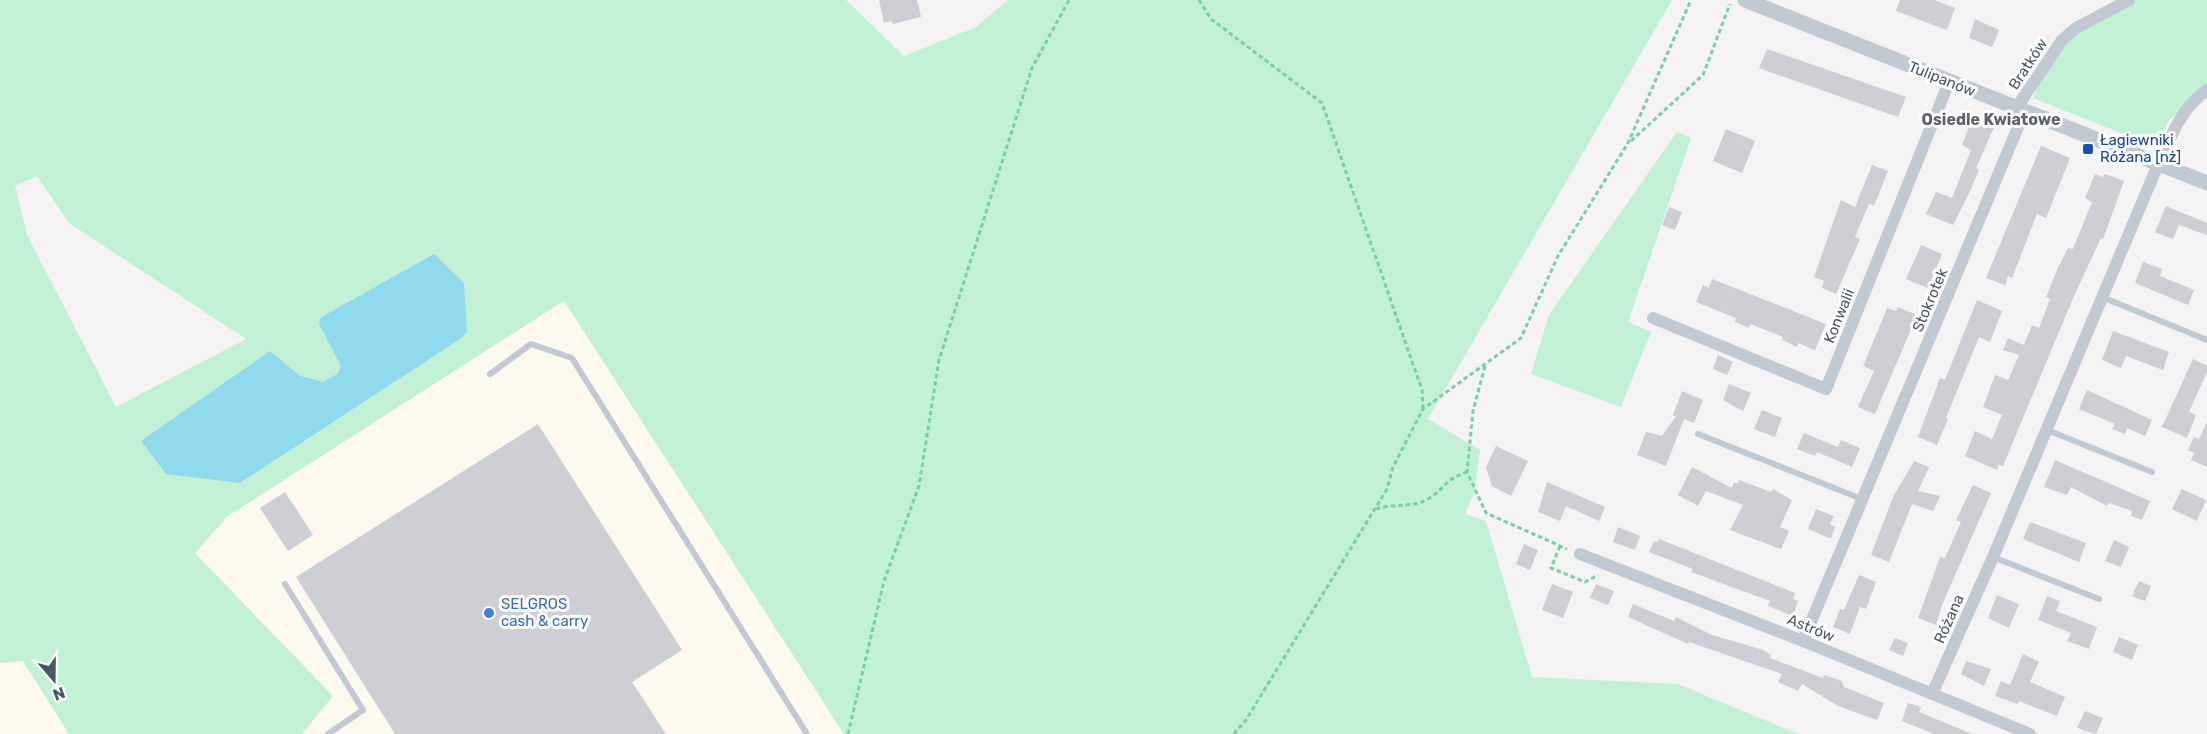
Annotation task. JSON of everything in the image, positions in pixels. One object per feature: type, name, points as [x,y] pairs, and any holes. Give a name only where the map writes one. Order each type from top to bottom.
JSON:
[{"type":"street","name":"Tulipanów","points":[[1745,0],[2207,183]]},
{"type":"street","name":"Bratków","points":[[2021,111],[2021,101],[2062,40],[2076,28],[2129,0]]},
{"type":"street","name":"Konwalii","points":[[1653,318],[1826,389],[1950,82]]},
{"type":"street","points":[[2158,164],[2177,121],[2195,98],[2207,90]]},
{"type":"street","name":"Stokrotek","points":[[1803,641],[2021,120],[2021,111]]},
{"type":"street","name":"Różana","points":[[1932,694],[1993,557],[2158,164]]},
{"type":"street","name":"Astrów","points":[[1580,554],[1803,641],[2030,734]]},
{"type":"lane","points":[[2102,297],[2207,340]]},
{"type":"lane","points":[[490,374],[531,344],[572,358],[807,734]]},
{"type":"lane","points":[[2047,430],[2152,472]]},
{"type":"lane","points":[[1698,434],[1862,499]]},
{"type":"lane","points":[[1993,557],[2099,599]]},
{"type":"lane","points":[[285,584],[363,710],[328,734]]},
{"type":"path","points":[[848,734],[884,581],[919,486],[939,360],[1032,68],[1069,0]]},
{"type":"path","points":[[1199,0],[1210,19],[1322,103],[1422,390],[1424,409]]},
{"type":"path","points":[[1234,734],[1246,720],[1375,509],[1424,409],[1521,338],[1558,256],[1628,143],[1691,0]]},
{"type":"path","points":[[1628,143],[1703,75],[1732,0]]},
{"type":"path","points":[[1485,364],[1473,411],[1467,472],[1486,513],[1580,554]]},
{"type":"path","points":[[1375,509],[1393,503],[1413,505],[1429,499],[1450,478],[1467,472]]},
{"type":"shaded area","points":[[564,300],[844,734],[302,734],[332,696],[195,554],[228,516]]},
{"type":"shaded area","points":[[23,661],[69,734],[0,734],[0,663]]},
{"type":"green space","points":[[0,0],[846,0],[904,56],[976,27],[1008,0],[1672,0],[1428,419],[1480,450],[1475,490],[1465,514],[1486,521],[1532,677],[1678,684],[1798,734],[844,734],[564,301],[228,516],[195,553],[333,696],[302,734],[69,734],[23,661],[0,663]],"holes":[[[37,176],[69,223],[246,339],[116,407],[27,235],[15,186]]]},
{"type":"green space","points":[[2129,0],[2207,0],[2207,90],[2169,120],[2156,147],[2033,98],[2050,55],[2062,40]]},
{"type":"green space","points":[[1677,132],[1691,138],[1628,322],[1651,332],[1621,407],[1531,374],[1549,315]]},
{"type":"water","points":[[434,254],[464,283],[467,332],[463,337],[240,483],[166,474],[141,441],[270,351],[300,376],[323,382],[337,374],[341,366],[319,324],[320,318]]},
{"type":"building","points":[[879,0],[917,0],[921,17],[893,24],[892,21],[884,23]]},
{"type":"building","points":[[1900,0],[1934,0],[1955,8],[1947,30],[1896,11]]},
{"type":"building","points":[[1975,19],[1999,30],[1992,47],[1969,38]]},
{"type":"building","points":[[1767,49],[1906,97],[1898,117],[1759,68]]},
{"type":"building","points":[[1974,114],[1996,123],[1976,168],[1979,170],[1971,189],[1953,225],[1926,214],[1936,192],[1952,198],[1971,150],[1962,145]]},
{"type":"building","points":[[1726,129],[1755,141],[1742,173],[1713,161]]},
{"type":"building","points":[[2041,146],[2070,158],[2046,218],[2037,214],[2012,278],[2008,276],[2005,285],[1986,278]]},
{"type":"building","points":[[1872,165],[1888,171],[1874,206],[1869,204],[1855,237],[1860,239],[1836,294],[1822,288],[1824,281],[1814,277],[1841,200],[1855,207]]},
{"type":"building","points":[[2095,174],[2103,177],[2105,174],[2124,181],[2103,239],[2101,238],[2074,296],[2003,466],[1999,465],[1997,470],[1965,456],[1975,431],[1992,439],[2002,415],[1983,407],[1995,375],[2008,380],[2019,355],[2003,350],[2008,338],[2024,345],[2032,325],[2039,328],[2050,299],[2046,297],[2057,270],[2068,248],[2073,249],[2092,202],[2085,198]]},
{"type":"building","points":[[2166,206],[2207,223],[2207,235],[2179,225],[2173,239],[2155,232]]},
{"type":"building","points":[[1669,207],[1682,212],[1675,230],[1662,225]]},
{"type":"building","points":[[1921,245],[1942,254],[1928,288],[1906,279]]},
{"type":"building","points":[[2143,262],[2162,269],[2160,276],[2194,290],[2188,305],[2135,283]]},
{"type":"building","points":[[1712,279],[1826,324],[1815,350],[1798,343],[1797,347],[1782,340],[1783,337],[1750,324],[1749,328],[1735,322],[1736,318],[1696,302],[1703,285],[1709,288]]},
{"type":"building","points":[[1977,300],[2002,311],[1990,342],[1979,337],[1937,445],[1918,437],[1940,378],[1945,380]]},
{"type":"building","points":[[1898,307],[1917,315],[1875,414],[1858,407],[1874,371],[1863,366],[1887,308],[1896,311]]},
{"type":"building","points":[[2113,331],[2169,352],[2163,370],[2126,356],[2121,368],[2102,360]]},
{"type":"building","points":[[1718,355],[1733,362],[1727,375],[1713,369]]},
{"type":"building","points":[[2193,359],[2207,366],[2207,372],[2189,412],[2196,415],[2187,438],[2162,427]]},
{"type":"building","points":[[1729,384],[1751,393],[1743,411],[1723,400]]},
{"type":"building","points":[[2087,390],[2152,420],[2145,436],[2127,428],[2125,434],[2112,429],[2115,424],[2079,409]]},
{"type":"building","points":[[1682,391],[1703,400],[1694,423],[1684,419],[1666,466],[1637,455],[1646,432],[1662,436],[1676,416],[1673,415]]},
{"type":"building","points":[[1762,410],[1782,418],[1775,437],[1754,429]]},
{"type":"building","points":[[2207,422],[2207,467],[2191,460],[2194,453],[2188,450],[2194,437],[2199,439]]},
{"type":"building","name":"SELGROS cash & carry","points":[[538,424],[682,650],[632,682],[666,734],[395,734],[296,577]]},
{"type":"building","points":[[1804,433],[1838,447],[1841,440],[1860,448],[1852,467],[1817,452],[1815,456],[1797,449]]},
{"type":"building","points":[[1496,446],[1528,461],[1511,496],[1492,486],[1486,467]]},
{"type":"building","points":[[2055,460],[2150,501],[2142,520],[2131,516],[2132,511],[2109,503],[2107,506],[2071,487],[2067,495],[2044,487]]},
{"type":"building","points":[[1914,461],[1929,467],[1918,491],[1940,496],[1933,511],[1912,504],[1889,562],[1871,555],[1893,497]]},
{"type":"building","points":[[1692,467],[1732,488],[1734,482],[1738,484],[1739,480],[1771,492],[1773,489],[1792,500],[1780,527],[1789,531],[1781,549],[1730,530],[1743,505],[1706,491],[1698,506],[1678,495]]},
{"type":"building","points":[[1547,482],[1605,507],[1599,521],[1566,506],[1560,521],[1538,512]]},
{"type":"building","points":[[1973,485],[1991,493],[1942,605],[1936,625],[1918,618],[1940,557],[1945,558],[1961,522],[1956,520]]},
{"type":"building","points":[[2182,489],[2206,500],[2197,521],[2172,509]]},
{"type":"building","points":[[285,492],[313,535],[288,551],[260,508]]},
{"type":"building","points":[[1816,509],[1834,516],[1830,524],[1835,527],[1831,539],[1808,529]]},
{"type":"building","points":[[2030,522],[2086,543],[2079,562],[2023,539]]},
{"type":"building","points":[[1618,527],[1640,536],[1635,550],[1613,542]]},
{"type":"building","points":[[1659,539],[1795,593],[1793,599],[1798,601],[1793,616],[1768,606],[1770,601],[1691,572],[1693,569],[1649,552],[1654,541],[1658,542]]},
{"type":"building","points":[[2114,540],[2129,547],[2121,567],[2105,561]]},
{"type":"building","points":[[1524,544],[1538,550],[1530,570],[1516,564]]},
{"type":"building","points":[[1859,575],[1876,582],[1866,609],[1860,607],[1850,634],[1833,627],[1840,609],[1844,610]]},
{"type":"building","points":[[2139,581],[2151,586],[2145,601],[2132,596]]},
{"type":"building","points":[[1552,584],[1573,592],[1563,618],[1542,610]]},
{"type":"building","points":[[1596,584],[1614,591],[1608,605],[1590,598]]},
{"type":"building","points":[[1997,595],[2019,604],[2009,628],[1988,618]]},
{"type":"building","points":[[2047,596],[2060,601],[2056,611],[2097,627],[2089,649],[2067,641],[2071,633],[2038,620]]},
{"type":"building","points":[[1633,604],[1674,621],[1676,617],[1712,635],[1763,650],[1771,655],[1770,658],[1823,678],[1824,675],[1842,681],[1844,687],[1884,703],[1877,720],[1838,706],[1802,684],[1798,691],[1778,682],[1782,674],[1689,642],[1688,644],[1628,617]]},
{"type":"building","points":[[2119,637],[2138,645],[2132,660],[2113,652]]},
{"type":"building","points":[[1895,638],[1908,643],[1903,656],[1889,650]]},
{"type":"building","points":[[2023,654],[2039,662],[2030,682],[2065,697],[2057,716],[2019,701],[2018,704],[1995,696],[2001,681],[2010,685]]},
{"type":"building","points":[[1966,661],[1991,669],[1984,686],[1961,674]]},
{"type":"building","points":[[1908,703],[1921,707],[1919,712],[1972,734],[1934,734],[1902,721]]},
{"type":"building","points":[[2085,711],[2103,718],[2096,734],[2077,728]]},
{"type":"place","name":"Łagiewniki Różana [nż]","points":[[2088,149]]},
{"type":"place","name":"SELGROS cash & carry","points":[[489,613]]},
{"type":"district","name":"Osiedle Kwiatowe","points":[[1991,119]]}]
